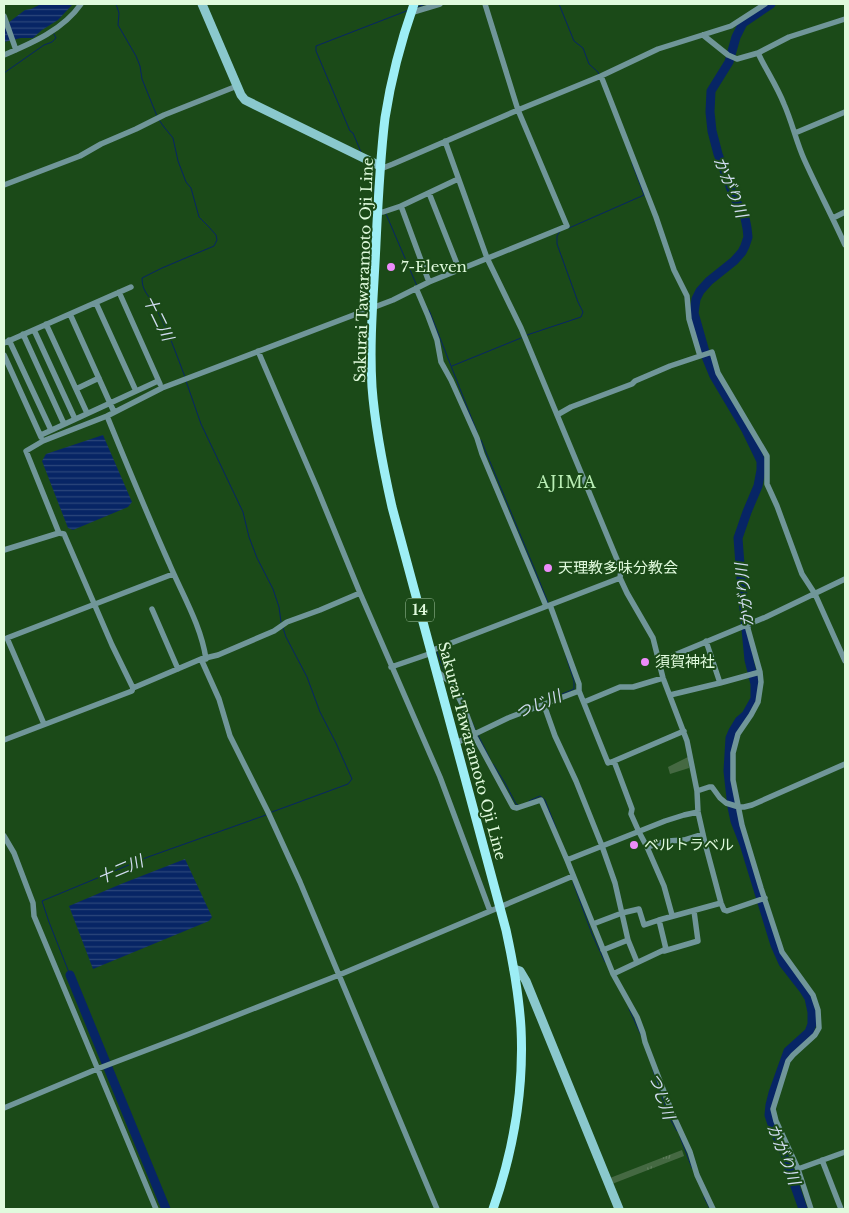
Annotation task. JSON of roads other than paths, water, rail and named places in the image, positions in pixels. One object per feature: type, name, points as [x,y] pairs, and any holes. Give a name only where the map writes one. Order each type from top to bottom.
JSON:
[{"type":"main road","name":"Sakurai Tawaramoto Oji Line","points":[[414,4],[399,52],[385,117],[380,166],[383,211],[373,307],[372,387],[380,449],[392,506],[506,930],[514,969],[521,1026],[520,1088],[510,1148],[493,1209]]},
{"type":"street","points":[[4,55],[51,33],[75,12],[81,4]]},
{"type":"street","points":[[202,4],[241,96],[245,100],[383,168],[601,76],[658,49],[731,26],[765,4]]},
{"type":"street","points":[[410,14],[440,4]]},
{"type":"street","points":[[42,438],[107,416],[162,388],[393,300],[429,282],[567,226],[518,110],[485,4]]},
{"type":"street","points":[[4,16],[16,49]]},
{"type":"street","points":[[703,35],[728,55],[735,58],[758,53],[789,37],[845,19]]},
{"type":"street","points":[[758,53],[767,73],[774,82],[795,133],[802,156],[845,245]]},
{"type":"street","points":[[601,76],[656,217],[674,270],[687,296],[689,319],[700,356]]},
{"type":"street","points":[[4,185],[80,156],[101,144],[136,130],[164,115],[237,86]]},
{"type":"street","points":[[795,133],[845,112]]},
{"type":"street","points":[[445,141],[487,258],[521,328],[621,568],[620,578],[654,638],[663,678],[687,741],[697,791],[698,812],[721,903],[727,912],[765,898]]},
{"type":"street","points":[[383,211],[401,206],[458,179]]},
{"type":"street","points":[[429,193],[460,269]]},
{"type":"street","points":[[401,206],[429,282]]},
{"type":"street","points":[[833,218],[845,212]]},
{"type":"street","points":[[51,430],[7,342],[132,287]]},
{"type":"street","points":[[416,288],[437,340],[441,362],[477,438],[482,454],[548,606],[579,684],[579,692],[608,763],[684,731]]},
{"type":"street","points":[[119,292],[162,388]]},
{"type":"street","points":[[96,303],[136,391]]},
{"type":"street","points":[[70,314],[114,412]]},
{"type":"street","points":[[46,324],[87,413]]},
{"type":"street","points":[[34,330],[75,419]]},
{"type":"street","points":[[23,334],[64,424]]},
{"type":"street","points":[[258,351],[440,777],[490,911]]},
{"type":"street","points":[[557,415],[571,407],[632,384],[670,366],[712,352],[718,373],[767,456],[767,484],[802,574],[815,594],[845,661]]},
{"type":"street","points":[[4,355],[42,438]]},
{"type":"street","points":[[76,389],[99,378]]},
{"type":"street","points":[[59,533],[26,451],[51,430],[158,381]]},
{"type":"street","points":[[107,416],[173,574],[192,612],[205,650],[204,659],[230,736],[300,882],[437,1209]]},
{"type":"street","points":[[4,550],[59,533],[64,534],[132,688]]},
{"type":"street","points":[[44,724],[5,639],[173,574]]},
{"type":"street","points":[[392,667],[620,578]]},
{"type":"street","points":[[660,661],[766,617],[845,579]]},
{"type":"street","points":[[4,740],[132,691],[132,688],[218,655],[274,631],[287,622],[360,593]]},
{"type":"street","points":[[152,609],[178,669]]},
{"type":"street","points":[[748,624],[761,682],[758,702],[738,734],[733,753],[733,780],[742,825],[782,952],[812,995],[818,1010],[819,1028],[815,1035],[793,1054],[788,1061],[773,1109],[776,1121],[798,1169],[811,1209]]},
{"type":"street","points":[[706,641],[720,683]]},
{"type":"street","points":[[436,671],[452,684],[474,734],[513,807],[517,808],[542,800],[613,974],[637,1017],[697,1174],[714,1209]]},
{"type":"street","points":[[670,695],[760,672]]},
{"type":"street","points":[[584,702],[620,687],[632,687],[663,678]]},
{"type":"street","points":[[456,743],[508,718],[579,692]]},
{"type":"street","points":[[544,705],[555,736],[576,781],[602,846],[615,883],[628,940],[638,962]]},
{"type":"street","points":[[614,760],[632,808],[631,814],[664,886],[672,916]]},
{"type":"street","points":[[697,791],[712,787],[726,803],[744,807],[845,764]]},
{"type":"street","points":[[567,860],[665,821],[698,812]]},
{"type":"street","points":[[647,848],[667,841],[684,840],[703,834]]},
{"type":"street","points":[[4,836],[14,853],[33,903],[34,916],[156,1209]]},
{"type":"street","points":[[4,1108],[97,1069],[339,975],[573,876]]},
{"type":"street","points":[[593,924],[638,909],[644,925],[721,903]]},
{"type":"street","points":[[613,974],[663,952],[698,941],[694,911]]},
{"type":"street","points":[[659,920],[666,949],[663,952]]},
{"type":"street","points":[[603,950],[628,940]]},
{"type":"street","points":[[514,969],[520,971],[526,981],[619,1209]]},
{"type":"street","points":[[798,1169],[845,1152]]},
{"type":"street","points":[[822,1160],[841,1209]]},
{"type":"water","points":[[41,4],[73,4],[58,20],[33,38],[21,38],[4,42],[4,26],[25,10]]},
{"type":"water","points":[[103,435],[132,502],[128,507],[73,530],[68,528],[42,461],[46,454]]},
{"type":"water","points":[[185,859],[212,917],[209,921],[93,969],[69,906]]},
{"type":"waterway","name":"十二川","points":[[116,4],[119,13],[118,25],[136,56],[142,79],[157,116]]},
{"type":"waterway","points":[[417,7],[426,4]]},
{"type":"waterway","points":[[559,4],[574,41],[583,48],[589,64],[599,75]]},
{"type":"waterway","name":"かがり川","points":[[771,4],[743,23],[736,37],[729,62],[711,91],[710,112],[712,131],[718,154],[734,197],[745,218],[748,237],[742,252],[700,291],[696,299],[694,313],[707,359],[714,376],[746,430],[761,461],[758,486],[738,538],[749,660],[755,684],[755,699],[746,715],[739,721],[730,738],[728,771],[735,821],[744,844],[775,945],[783,963],[809,998],[812,1012],[812,1024],[809,1032],[788,1051],[773,1093],[769,1115],[787,1158],[803,1209]]},
{"type":"waterway","points":[[361,152],[353,133],[350,131],[316,51],[316,46],[409,10]]},
{"type":"waterway","points":[[4,73],[44,45],[52,42],[56,38],[54,34]]},
{"type":"waterway","name":"十二川","points":[[159,120],[173,138],[178,161],[186,182],[191,188],[199,217],[216,235],[217,240],[214,246],[142,278],[145,290],[163,323],[185,377]]},
{"type":"waterway","points":[[365,162],[364,169],[375,193]]},
{"type":"waterway","points":[[569,228],[644,195],[632,163]]},
{"type":"waterway","points":[[386,214],[417,286]]},
{"type":"waterway","points":[[527,335],[581,317],[583,312],[557,244],[557,236],[560,231]]},
{"type":"waterway","name":"つじ川","points":[[429,310],[477,432]]},
{"type":"waterway","points":[[452,366],[521,338]]},
{"type":"waterway","name":"十二川","points":[[186,381],[201,424],[243,512],[249,537],[257,558],[273,589],[279,607],[281,622]]},
{"type":"waterway","name":"つじ川","points":[[481,440],[548,603]]},
{"type":"waterway","name":"十二川","points":[[272,812],[348,784],[352,779],[283,628]]},
{"type":"waterway","points":[[437,652],[444,671],[456,685],[467,709]]},
{"type":"waterway","name":"つじ川","points":[[550,699],[574,689],[574,681],[566,656]]},
{"type":"waterway","name":"つじ川","points":[[472,722],[476,732]]},
{"type":"waterway","name":"つじ川","points":[[478,735],[490,759]]},
{"type":"waterway","name":"つじ川","points":[[493,764],[518,805]]},
{"type":"waterway","name":"つじ川","points":[[529,801],[540,796],[545,800],[556,828]]},
{"type":"waterway","name":"十二川","points":[[70,975],[42,901],[148,857],[266,815]]},
{"type":"waterway","name":"つじ川","points":[[573,882],[592,934],[605,962]]},
{"type":"waterway","name":"十二川","points":[[70,975],[166,1209]]},
{"type":"waterway","name":"つじ川","points":[[629,1009],[641,1035]]},
{"type":"waterway","name":"つじ川","points":[[653,1070],[668,1115],[677,1131]]},
{"type":"waterway","name":"つじ川","points":[[680,1137],[692,1168]]},
{"type":"waterway","name":"つじ川","points":[[704,1197],[710,1209]]},
{"type":"place","name":"7-Eleven","points":[[391,267]]},
{"type":"place","name":"天理教多味分教会","points":[[548,568]]},
{"type":"place","name":"須賀神社","points":[[645,662]]},
{"type":"place","name":"ベルトラベル","points":[[634,845]]},
{"type":"district","name":"AJIMA","points":[[567,482]]}]
